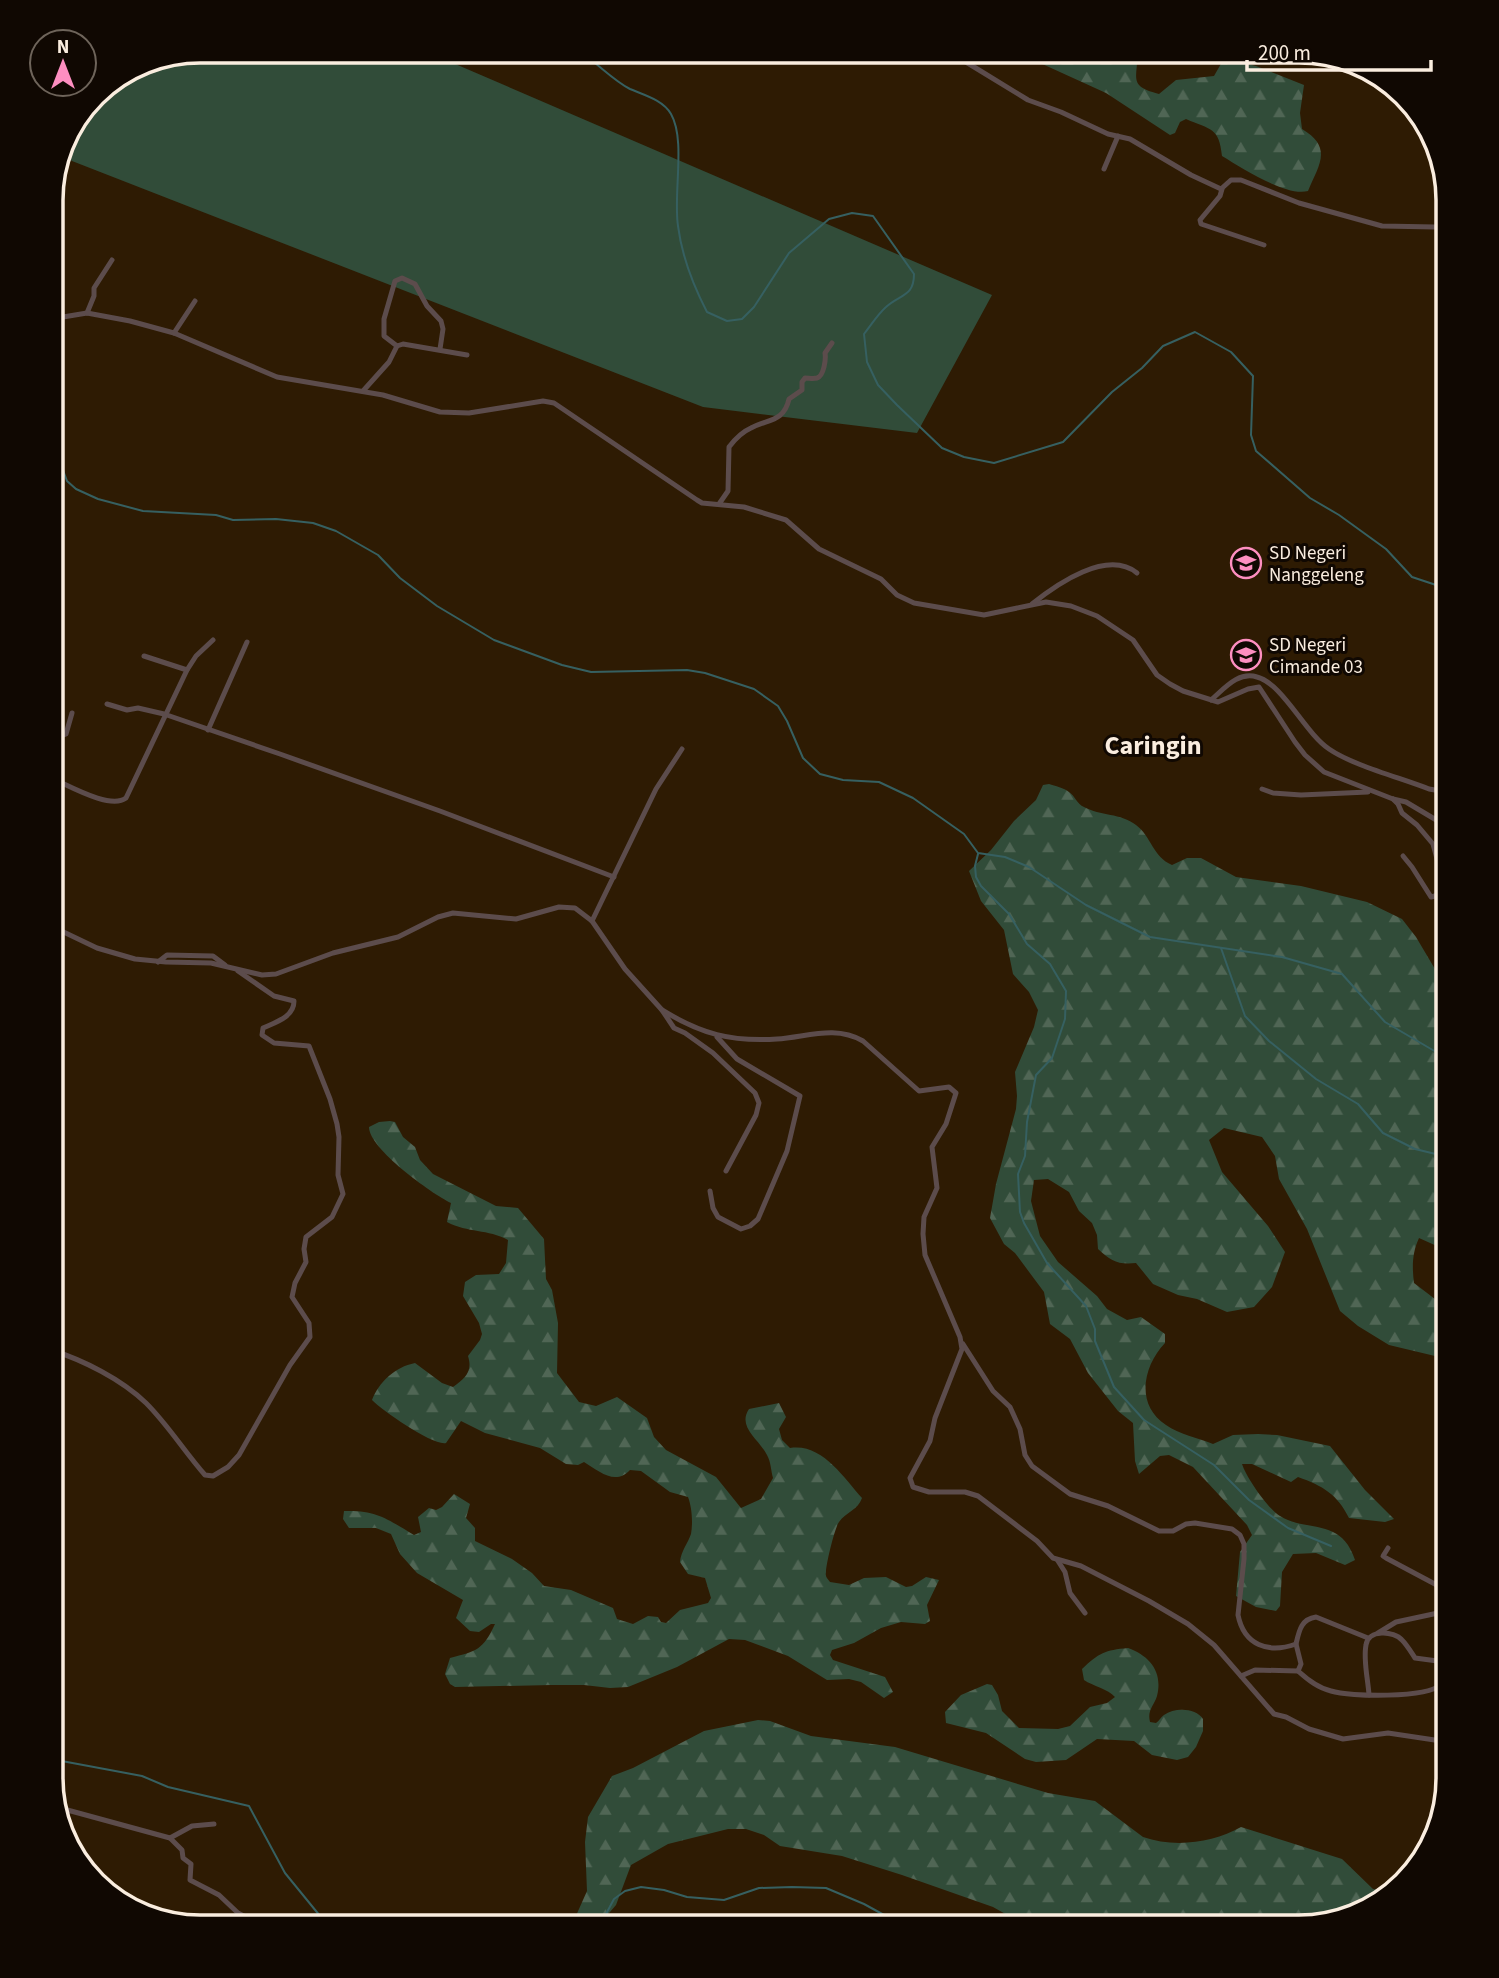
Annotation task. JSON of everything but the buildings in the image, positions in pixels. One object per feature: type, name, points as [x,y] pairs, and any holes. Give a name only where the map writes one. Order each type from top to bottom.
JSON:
[{"type":"street","points":[[968,63],[1028,100],[1130,139],[1191,175],[1222,189]]},
{"type":"street","points":[[1104,169],[1118,136]]},
{"type":"street","points":[[1264,245],[1202,224],[1200,220],[1231,180],[1299,203],[1382,226],[1436,227]]},
{"type":"street","points":[[87,313],[94,296],[93,288],[112,260]]},
{"type":"street","points":[[397,346],[384,336],[384,319],[395,281],[402,278],[415,284],[427,306],[441,321],[443,329],[440,349]]},
{"type":"street","points":[[174,333],[195,301]]},
{"type":"street","points":[[63,317],[87,313],[130,320],[174,333],[277,377],[363,391],[426,409],[456,414],[550,401],[597,430],[697,500],[744,507],[786,520],[819,549],[881,579],[897,595],[914,603],[984,615],[1032,604],[1062,603],[1097,616],[1133,640],[1157,675],[1183,691],[1223,701],[1248,688],[1259,688],[1305,755],[1324,772],[1406,802],[1436,820]]},
{"type":"street","points":[[719,504],[729,491],[729,447],[746,430],[779,418],[788,406],[789,399],[802,390],[802,382],[806,378],[817,378],[821,375],[826,359],[825,352],[832,342]]},
{"type":"street","points":[[363,391],[389,362],[397,346],[403,344],[467,355]]},
{"type":"street","points":[[1032,604],[1054,586],[1088,571],[1120,564],[1137,573]]},
{"type":"street","points":[[63,783],[100,799],[121,802],[126,798],[187,670],[196,656],[213,640]]},
{"type":"street","points":[[208,730],[247,642]]},
{"type":"street","points":[[144,656],[160,659],[187,670]]},
{"type":"street","points":[[1211,700],[1241,677],[1255,676],[1265,680],[1327,748],[1436,790]]},
{"type":"street","points":[[107,704],[127,710],[138,708],[164,714],[439,811],[614,877]]},
{"type":"street","points":[[63,735],[66,734],[72,713]]},
{"type":"street","points":[[592,921],[656,789],[682,749]]},
{"type":"street","points":[[1262,789],[1273,793],[1301,795],[1371,791]]},
{"type":"street","points":[[1394,799],[1402,813],[1417,825],[1433,844],[1436,855]]},
{"type":"street","points":[[1403,856],[1430,897],[1436,895]]},
{"type":"street","points":[[63,932],[97,948],[135,959],[225,965],[252,974],[276,974],[333,953],[398,937],[438,917],[453,913],[516,919],[564,906],[580,911],[592,921],[632,979],[662,1010],[674,1028],[713,1053],[751,1087],[757,1097],[759,1103],[751,1127],[726,1171]]},
{"type":"street","points":[[63,1354],[77,1358],[103,1373],[143,1400],[205,1475],[213,1476],[228,1467],[239,1455],[290,1366],[310,1337],[310,1326],[293,1300],[293,1293],[306,1262],[306,1237],[332,1217],[343,1194],[338,1175],[337,1124],[328,1092],[309,1046],[274,1043],[262,1035],[263,1028],[289,1015],[294,1001],[274,996],[236,969]]},
{"type":"street","points":[[662,1010],[717,1037],[776,1039],[821,1032],[848,1034],[863,1041],[919,1091],[941,1087],[954,1090],[954,1103],[932,1150],[937,1188],[924,1217],[925,1255],[962,1344],[993,1391],[1010,1407],[1020,1429],[1025,1454],[1032,1466],[1070,1494],[1108,1506],[1159,1531],[1173,1531],[1186,1524],[1195,1523],[1232,1529],[1240,1535],[1244,1544],[1238,1607],[1240,1623],[1255,1643],[1267,1649],[1296,1644]]},
{"type":"street","points":[[710,1191],[713,1209],[718,1217],[740,1229],[750,1226],[758,1219],[787,1151],[800,1096],[737,1059],[717,1037]]},
{"type":"street","points":[[962,1344],[934,1418],[930,1441],[910,1483],[922,1491],[965,1492],[978,1496],[1037,1541],[1058,1561],[1065,1572],[1070,1593],[1085,1613]]},
{"type":"street","points":[[1388,1548],[1384,1556],[1386,1558],[1436,1585]]},
{"type":"street","points":[[1058,1561],[1081,1566],[1188,1624],[1214,1645],[1274,1714],[1323,1734],[1352,1740],[1388,1733],[1436,1740]]},
{"type":"street","points":[[1369,1695],[1365,1646],[1368,1638],[1395,1622],[1436,1614]]},
{"type":"street","points":[[1298,1671],[1301,1664],[1296,1644],[1302,1623],[1309,1618],[1316,1617],[1368,1638]]},
{"type":"street","points":[[1378,1633],[1394,1634],[1415,1658],[1436,1661]]},
{"type":"street","points":[[1241,1676],[1255,1670],[1298,1671],[1313,1683],[1334,1692],[1369,1695],[1436,1688]]},
{"type":"street","points":[[67,1810],[170,1838],[182,1850],[183,1858],[191,1864],[190,1880],[219,1895],[242,1915]]},
{"type":"street","points":[[170,1838],[192,1826],[214,1824]]},
{"type":"green space","points":[[191,63],[453,63],[992,295],[917,433],[703,407],[72,161],[70,159],[73,148],[86,124],[103,103],[132,81],[156,70]]},
{"type":"green space","points":[[1040,63],[1136,63],[1138,84],[1159,94],[1176,80],[1214,76],[1221,63],[1256,66],[1304,85],[1300,113],[1302,129],[1318,143],[1321,150],[1319,165],[1308,191],[1299,192],[1276,186],[1222,156],[1216,134],[1208,128],[1186,119],[1180,122],[1175,133],[1170,135],[1106,93]]},
{"type":"green space","points":[[1049,784],[1067,791],[1084,807],[1130,821],[1141,830],[1160,857],[1172,865],[1187,858],[1201,858],[1236,877],[1301,886],[1367,902],[1402,919],[1436,971],[1436,1246],[1419,1238],[1413,1266],[1414,1283],[1436,1300],[1436,1357],[1389,1345],[1340,1311],[1307,1229],[1279,1179],[1275,1156],[1262,1137],[1224,1128],[1209,1140],[1222,1172],[1268,1226],[1285,1252],[1272,1287],[1254,1307],[1227,1312],[1153,1284],[1136,1263],[1115,1261],[1098,1249],[1097,1235],[1092,1223],[1079,1211],[1069,1192],[1048,1179],[1034,1180],[1031,1201],[1040,1236],[1058,1262],[1097,1296],[1107,1309],[1127,1320],[1141,1317],[1165,1334],[1165,1343],[1157,1352],[1147,1374],[1146,1396],[1156,1417],[1177,1431],[1213,1444],[1233,1435],[1258,1434],[1277,1435],[1330,1446],[1365,1490],[1394,1519],[1385,1522],[1349,1518],[1334,1497],[1315,1484],[1298,1477],[1291,1482],[1252,1464],[1242,1464],[1258,1492],[1275,1512],[1291,1521],[1333,1532],[1349,1546],[1355,1560],[1345,1565],[1316,1553],[1293,1554],[1282,1572],[1280,1606],[1276,1611],[1256,1607],[1236,1596],[1240,1552],[1252,1535],[1247,1525],[1193,1467],[1169,1455],[1160,1456],[1139,1474],[1135,1461],[1133,1423],[1118,1411],[1088,1373],[1070,1339],[1050,1324],[1044,1292],[1015,1253],[1004,1244],[990,1218],[1016,1109],[1015,1072],[1034,1027],[1038,1010],[1029,992],[1013,974],[1004,930],[981,901],[969,871],[1036,800],[1043,785]]},
{"type":"green space","points":[[395,1122],[403,1137],[415,1147],[420,1160],[433,1174],[496,1206],[518,1208],[544,1239],[546,1279],[552,1290],[558,1323],[557,1373],[579,1402],[596,1406],[617,1397],[647,1418],[654,1437],[666,1450],[716,1477],[741,1508],[761,1499],[773,1478],[768,1458],[747,1427],[746,1415],[749,1409],[779,1403],[786,1417],[779,1429],[782,1440],[790,1448],[802,1448],[822,1456],[862,1498],[837,1525],[826,1568],[826,1576],[830,1582],[849,1585],[864,1578],[886,1577],[906,1587],[926,1577],[939,1580],[927,1605],[930,1621],[925,1624],[901,1622],[832,1650],[830,1655],[833,1660],[885,1677],[893,1692],[884,1698],[861,1682],[849,1679],[827,1680],[788,1656],[745,1640],[729,1639],[677,1667],[628,1687],[455,1687],[450,1684],[445,1674],[450,1658],[478,1648],[487,1639],[495,1624],[479,1632],[470,1631],[456,1618],[463,1600],[417,1573],[400,1554],[391,1534],[376,1528],[349,1528],[343,1519],[344,1511],[374,1514],[414,1535],[421,1532],[418,1517],[429,1508],[436,1510],[442,1507],[454,1494],[470,1504],[466,1518],[475,1528],[475,1541],[512,1559],[532,1573],[544,1586],[571,1590],[613,1608],[617,1619],[633,1624],[648,1616],[658,1617],[661,1622],[666,1623],[680,1610],[708,1603],[711,1598],[705,1578],[688,1574],[680,1562],[692,1530],[688,1497],[670,1492],[641,1471],[630,1470],[624,1475],[613,1477],[584,1462],[578,1465],[566,1464],[540,1448],[485,1433],[461,1421],[446,1443],[440,1442],[408,1427],[372,1400],[389,1376],[415,1363],[442,1383],[453,1387],[464,1377],[469,1370],[468,1356],[482,1334],[479,1323],[463,1296],[465,1282],[476,1275],[499,1274],[506,1263],[508,1240],[447,1222],[451,1203],[403,1170],[379,1147],[372,1136],[369,1127]]},
{"type":"green space","points":[[1128,1648],[1148,1660],[1156,1672],[1157,1696],[1150,1711],[1150,1722],[1156,1723],[1169,1712],[1179,1710],[1196,1713],[1203,1719],[1203,1731],[1188,1757],[1177,1760],[1152,1755],[1134,1741],[1097,1739],[1066,1760],[1036,1762],[1025,1759],[986,1733],[946,1723],[945,1712],[961,1695],[987,1684],[992,1685],[998,1695],[1002,1711],[1019,1728],[1058,1729],[1070,1726],[1090,1707],[1107,1703],[1115,1697],[1084,1680],[1082,1669],[1103,1653]]},
{"type":"green space","points":[[758,1720],[770,1721],[811,1736],[895,1747],[1048,1793],[1095,1801],[1143,1837],[1155,1840],[1193,1842],[1218,1837],[1241,1827],[1342,1859],[1373,1889],[1378,1890],[1351,1905],[1317,1914],[1007,1915],[993,1907],[842,1856],[780,1846],[764,1835],[746,1829],[728,1829],[668,1844],[631,1865],[616,1905],[607,1915],[576,1915],[587,1891],[585,1842],[588,1817],[612,1776],[704,1731]]},
{"type":"waterway","points":[[595,63],[623,85],[658,102],[671,114],[678,138],[677,213],[682,249],[707,312],[727,321],[742,319],[754,307],[789,253],[829,219],[852,213],[873,216],[914,274],[909,291],[883,310],[864,334],[867,362],[878,385],[942,448],[964,457],[994,463],[1063,442],[1112,392],[1142,368],[1163,346],[1195,332],[1231,352],[1253,376],[1251,435],[1256,451],[1310,498],[1386,549],[1412,577],[1436,585]]},
{"type":"waterway","points":[[63,470],[67,481],[76,489],[98,499],[143,511],[216,515],[233,520],[276,519],[313,523],[336,531],[378,555],[400,578],[437,606],[494,640],[562,665],[591,672],[687,670],[754,689],[778,706],[803,758],[820,774],[843,780],[879,782],[913,798],[964,834],[978,853],[1005,857],[1029,867],[1086,905],[1150,937],[1282,957],[1342,974],[1385,1022],[1436,1052]]},
{"type":"waterway","points":[[978,854],[976,877],[981,886],[1009,914],[1027,944],[1050,964],[1066,991],[1065,1019],[1052,1058],[1036,1075],[1027,1122],[1025,1156],[1018,1174],[1020,1212],[1024,1223],[1047,1263],[1086,1306],[1095,1329],[1095,1341],[1114,1387],[1144,1420],[1214,1465],[1249,1500],[1288,1528],[1331,1546]]},
{"type":"waterway","points":[[1221,948],[1245,1016],[1269,1041],[1316,1079],[1358,1104],[1383,1133],[1415,1149],[1436,1154]]},
{"type":"waterway","points":[[63,1761],[142,1776],[168,1787],[249,1806],[285,1873],[319,1915]]},
{"type":"waterway","points":[[605,1915],[614,1899],[625,1891],[641,1887],[687,1897],[724,1900],[759,1888],[826,1888],[884,1915]]},
{"type":"place","name":"SD Negeri Nanggeleng","points":[[1246,563]]},
{"type":"place","name":"SD Negeri Cimande 03","points":[[1246,655]]},
{"type":"district","name":"Caringin","points":[[1153,745]]}]
